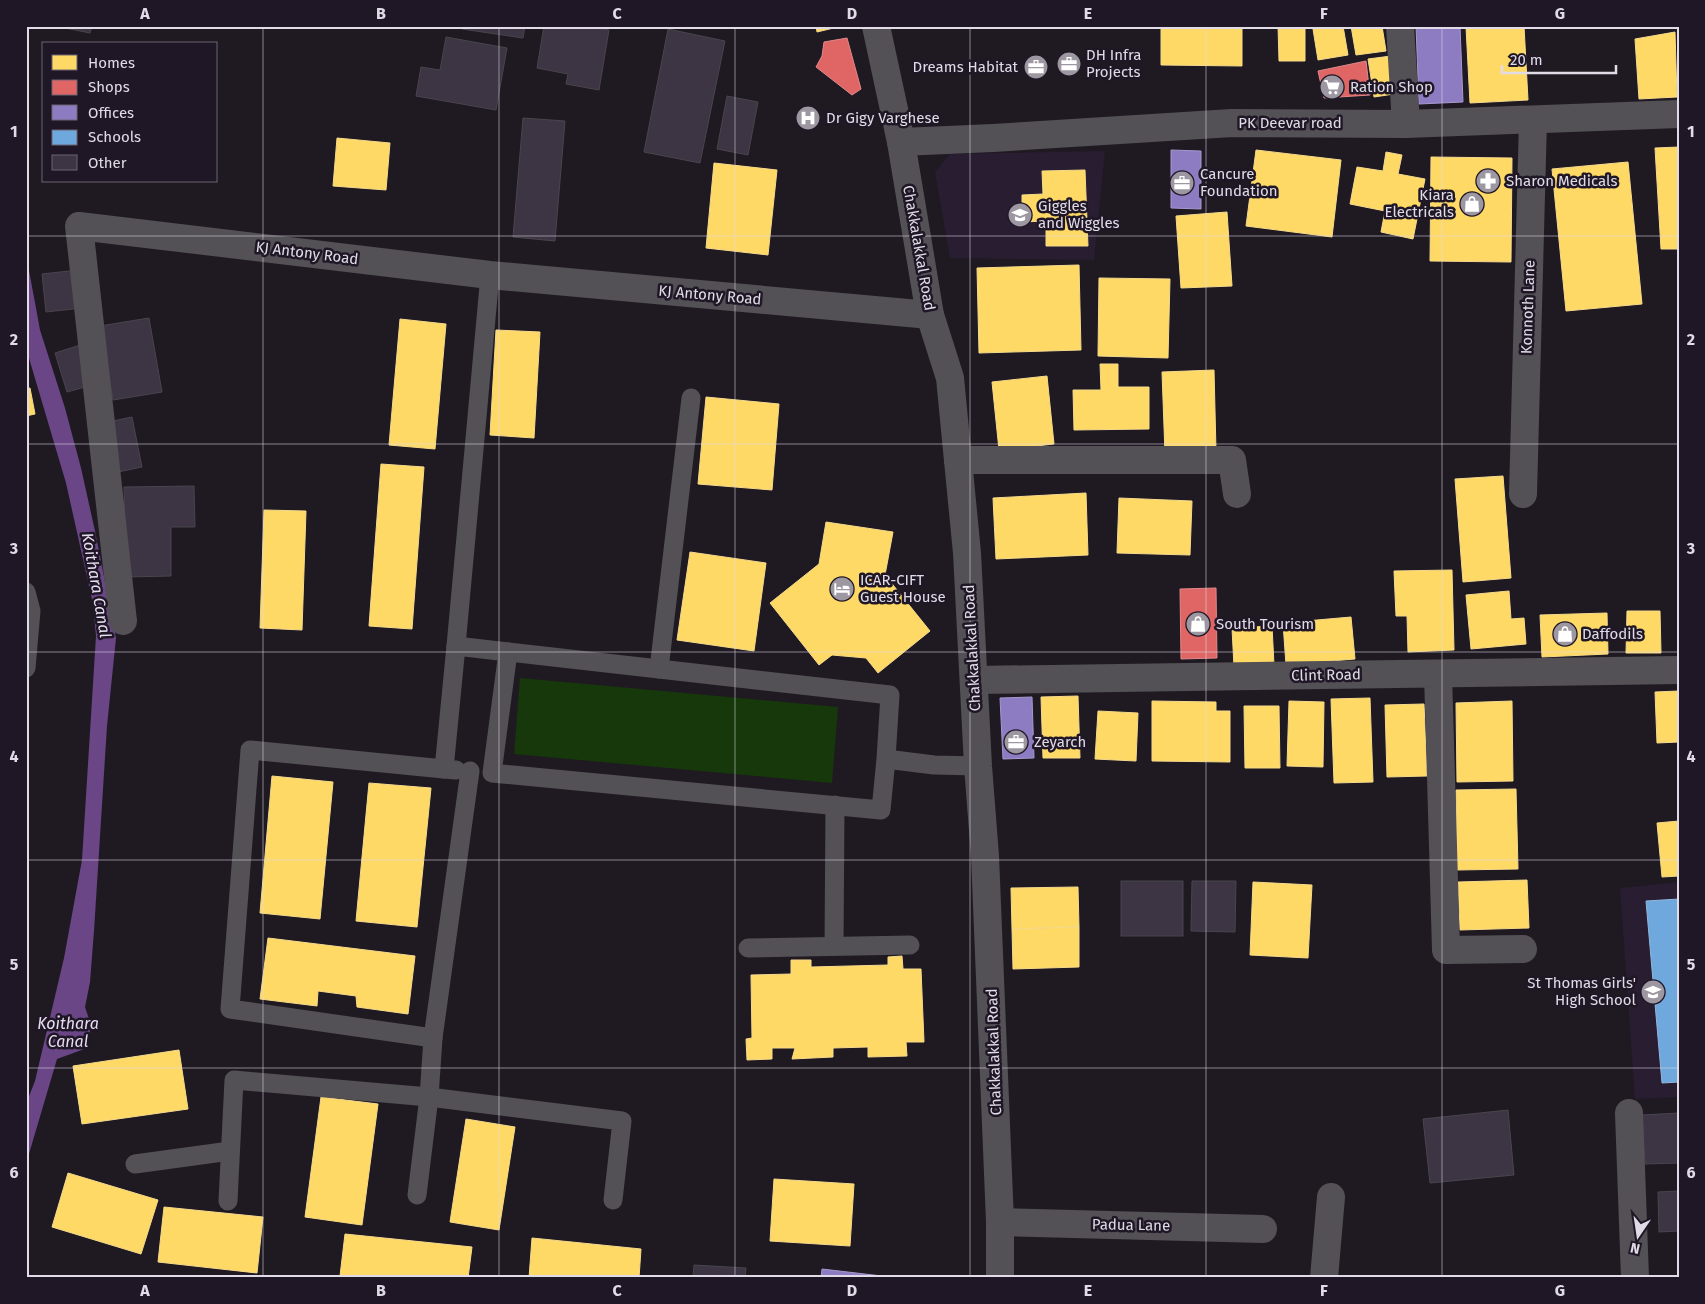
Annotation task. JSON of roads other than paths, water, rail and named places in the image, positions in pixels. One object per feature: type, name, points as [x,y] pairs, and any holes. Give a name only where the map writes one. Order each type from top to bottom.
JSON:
[{"type":"street","name":"Chakkalakkal Road","points":[[876,26],[901,142],[930,315],[950,378],[967,553],[978,766],[986,856],[1000,1222],[1000,1278]]},
{"type":"street","points":[[1400,26],[1406,124]]},
{"type":"street","name":"PK Deevar road","points":[[901,142],[1232,123],[1406,124],[1679,114]]},
{"type":"street","name":"Konnoth Lane","points":[[1523,494],[1532,120]]},
{"type":"street","name":"KJ Antony Road","points":[[123,621],[80,226],[490,275],[930,315]]},
{"type":"street","points":[[958,460],[1232,460],[1237,494]]},
{"type":"street","name":"Clint Road","points":[[974,680],[1679,670]]},
{"type":"street","points":[[1438,674],[1446,950],[1523,949]]},
{"type":"street","points":[[1629,1113],[1635,1278]]},
{"type":"street","points":[[1324,1278],[1331,1197]]},
{"type":"street","name":"Padua Lane","points":[[1000,1222],[1263,1229]]},
{"type":"lane","points":[[444,769],[490,275]]},
{"type":"lane","points":[[659,669],[691,398]]},
{"type":"lane","points":[[26,592],[31,611],[26,668]]},
{"type":"lane","points":[[434,1038],[230,1009],[250,750],[881,810],[890,695],[456,646]]},
{"type":"lane","points":[[492,773],[508,652]]},
{"type":"lane","points":[[886,759],[934,765],[978,766]]},
{"type":"lane","points":[[418,1195],[434,1038],[470,771]]},
{"type":"lane","points":[[834,946],[835,806]]},
{"type":"lane","points":[[748,948],[910,945]]},
{"type":"lane","points":[[228,1202],[234,1080],[429,1097],[622,1121],[612,1200]]},
{"type":"lane","points":[[136,1164],[230,1151]]},
{"type":"water","name":"Koithara Canal","points":[[26,254],[40,330],[65,408],[81,468],[116,638],[107,726],[90,982],[85,1007],[91,1025],[87,1048],[57,1059],[26,1164],[26,1104],[35,1081],[64,958],[82,860],[96,636],[93,604],[66,483],[26,348]]},
{"type":"place","name":"DH Infra Projects","points":[[1069,64]]},
{"type":"place","name":"Dreams Habitat","points":[[1036,67]]},
{"type":"place","name":"Ration Shop","points":[[1332,87]]},
{"type":"place","name":"Dr Gigy Varghese","points":[[808,118]]},
{"type":"place","name":"Sharon Medicals","points":[[1488,181]]},
{"type":"place","name":"Cancure Foundation","points":[[1182,183]]},
{"type":"place","name":"Kiara Electricals","points":[[1472,204]]},
{"type":"place","name":"Giggles and Wiggles","points":[[1020,215]]},
{"type":"place","name":"ICAR-CIFT Guest House","points":[[842,589]]},
{"type":"place","name":"South Tourism","points":[[1198,624]]},
{"type":"place","name":"Daffodils","points":[[1565,634]]},
{"type":"place","name":"Zeyarch","points":[[1016,742]]},
{"type":"place","name":"St Thomas Girls' High School","points":[[1653,992]]}]
